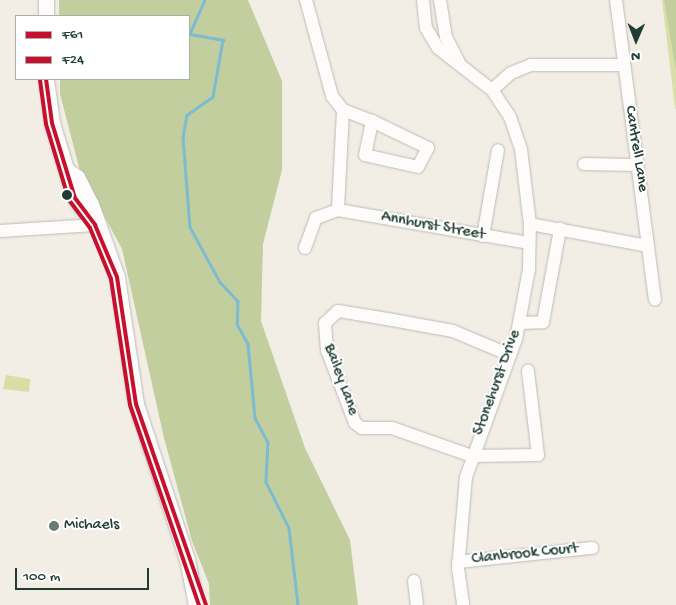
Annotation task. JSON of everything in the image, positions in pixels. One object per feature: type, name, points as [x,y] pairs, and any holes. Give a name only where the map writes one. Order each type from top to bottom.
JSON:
[{"type":"main road","points":[[46,0],[46,15]]},
{"type":"main road","points":[[46,80],[52,123],[68,170],[75,198],[95,225],[117,277],[136,404],[186,559],[196,605]]},
{"type":"main road","points":[[186,559],[206,605]]},
{"type":"street","points":[[306,0],[332,96],[343,110],[372,120],[428,148],[418,167],[365,155],[372,120]]},
{"type":"street","name":"Stonehurst Drive","points":[[423,0],[426,28],[432,40],[446,59],[459,63],[492,90],[516,133],[530,224],[520,323],[472,456],[458,562],[462,605]]},
{"type":"street","name":"Stonehurst Drive","points":[[440,0],[446,37],[459,63]]},
{"type":"street","name":"Cantrell Lane","points":[[616,0],[635,165],[655,299]]},
{"type":"street","points":[[492,90],[511,72],[531,66],[623,65]]},
{"type":"street","points":[[305,248],[316,218],[338,210],[343,110]]},
{"type":"street","points":[[482,236],[498,150]]},
{"type":"street","points":[[584,164],[635,165]]},
{"type":"street","name":"Annhurst Street","points":[[338,210],[529,243]]},
{"type":"street","points":[[530,224],[648,246]]},
{"type":"street","points":[[0,231],[95,225]]},
{"type":"street","points":[[520,323],[543,322],[560,229]]},
{"type":"street","name":"Bailey Lane","points":[[472,456],[392,428],[362,428],[355,423],[327,350],[325,323],[338,311],[387,319],[453,331],[510,355]]},
{"type":"street","points":[[472,456],[538,455],[528,371]]},
{"type":"street","name":"Clanbrook Court","points":[[458,562],[592,548]]},
{"type":"street","points":[[414,581],[417,605]]},
{"type":"green space","points":[[59,0],[248,0],[282,81],[282,170],[263,244],[261,321],[305,448],[350,540],[358,605],[210,605],[209,584],[192,541],[164,438],[122,249],[80,171],[60,94],[60,80],[190,80],[190,15],[59,15]]},
{"type":"green space","points":[[662,0],[676,0],[676,109],[675,108]]},
{"type":"green space","points":[[664,0],[676,0],[676,70]]},
{"type":"green space","points":[[6,375],[30,379],[29,392],[3,389]]},
{"type":"waterway","points":[[205,0],[190,34],[223,40],[213,97],[187,115],[183,137],[190,227],[220,282],[238,301],[237,324],[248,344],[255,418],[268,442],[266,482],[289,528],[298,605]]},
{"type":"transit line","name":"F24","points":[[40,80],[46,124],[69,200],[90,228],[111,279],[130,405],[199,605]]},
{"type":"transit line","name":"F61","points":[[46,80],[52,123],[75,198],[95,225],[117,277],[136,404],[206,605]]},
{"type":"place","name":"Michaels","points":[[54,526]]}]
